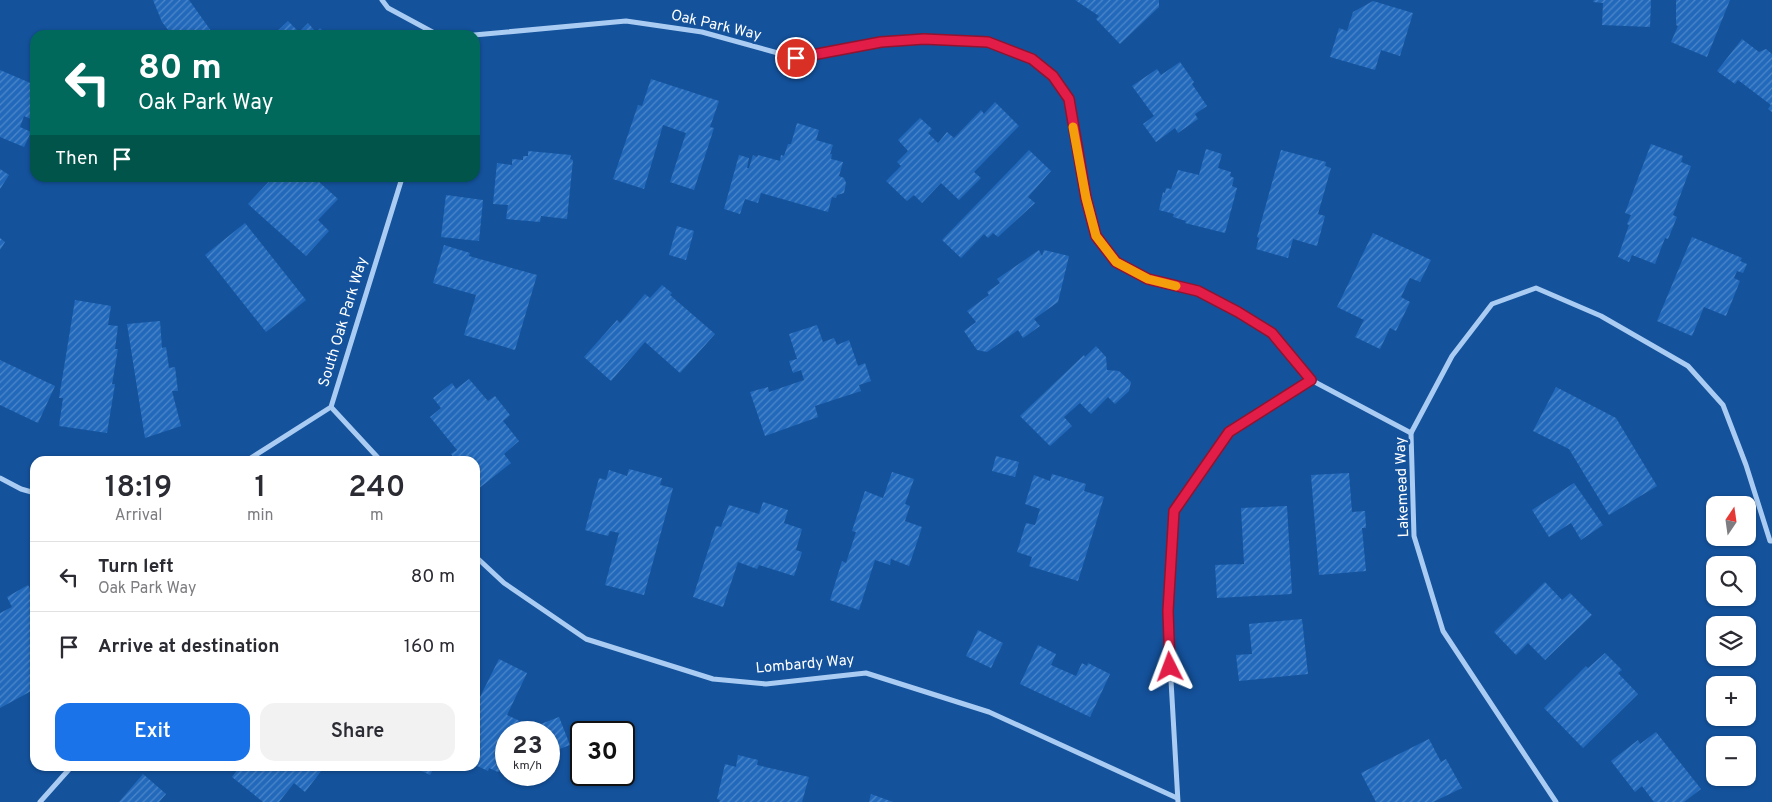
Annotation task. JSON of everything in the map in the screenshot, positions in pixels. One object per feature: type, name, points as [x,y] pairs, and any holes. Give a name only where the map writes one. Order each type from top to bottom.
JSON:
[{"type":"street","points":[[382,0],[388,8],[429,30]]},
{"type":"street","name":"Oak Park Way","points":[[480,34],[626,21],[702,32],[796,58],[881,42],[924,39],[988,42],[1032,59],[1053,76],[1069,99],[1086,198],[1096,236],[1116,262],[1148,279],[1198,291],[1238,312],[1272,333],[1311,380],[1412,432]]},
{"type":"street","name":"South Oak Park Way","points":[[254,456],[331,407],[401,182]]},
{"type":"street","name":"Lakemead Way","points":[[1556,802],[1444,631],[1414,536],[1412,432],[1452,356],[1492,304],[1536,288],[1601,316],[1688,366],[1723,405],[1746,465],[1770,541],[1772,541]]},
{"type":"street","points":[[1177,800],[1168,611],[1174,511],[1229,432],[1311,380]]},
{"type":"street","points":[[331,407],[376,456]]},
{"type":"street","points":[[0,478],[30,491]]},
{"type":"street","name":"Lombardy Way","points":[[480,561],[504,583],[586,639],[713,679],[766,684],[866,673],[989,712],[1177,800]]},
{"type":"street","points":[[40,802],[68,771]]},
{"type":"building","points":[[153,0],[189,0],[210,30],[168,30],[162,22]]},
{"type":"building","points":[[1075,0],[1159,0],[1159,7],[1120,44],[1096,19],[1099,16]]},
{"type":"building","points":[[1594,0],[1651,0],[1650,27],[1602,25],[1603,3],[1593,2]]},
{"type":"building","points":[[1676,0],[1730,0],[1707,57],[1671,42],[1678,26],[1676,25]]},
{"type":"building","points":[[1373,1],[1413,13],[1400,56],[1381,50],[1375,70],[1330,57],[1339,28],[1347,31],[1353,12]]},
{"type":"building","points":[[288,21],[297,30],[278,30]]},
{"type":"building","points":[[308,23],[314,30],[301,30]]},
{"type":"building","points":[[1742,39],[1759,52],[1766,49],[1772,54],[1772,112],[1768,109],[1771,105],[1738,80],[1735,84],[1717,71]]},
{"type":"building","points":[[1180,62],[1207,106],[1195,114],[1198,119],[1178,133],[1175,128],[1156,142],[1143,124],[1154,116],[1132,86],[1157,69],[1161,75]]},
{"type":"building","points":[[0,70],[30,83],[30,119],[24,116],[20,127],[30,132],[30,134],[24,147],[0,137]]},
{"type":"building","points":[[651,79],[719,101],[710,127],[714,128],[694,190],[670,182],[686,133],[663,125],[644,189],[613,179],[638,105],[642,106]]},
{"type":"building","points":[[995,102],[1019,126],[974,172],[981,178],[959,200],[941,183],[922,203],[914,195],[907,201],[886,181],[901,166],[897,162],[908,151],[898,140],[920,118],[932,129],[928,133],[938,143],[947,132],[954,138],[981,110],[984,114]]},
{"type":"building","points":[[797,123],[819,130],[816,140],[833,145],[830,154],[832,154],[831,159],[843,162],[839,176],[844,178],[846,183],[844,193],[837,195],[836,198],[832,197],[828,212],[761,193],[758,203],[745,199],[740,214],[724,209],[739,155],[749,158],[747,168],[749,168],[753,155],[780,161],[781,155],[784,156],[788,144],[791,144]]},
{"type":"building","points":[[1651,144],[1683,156],[1681,162],[1691,166],[1673,215],[1677,217],[1668,239],[1665,238],[1655,264],[1632,255],[1629,262],[1618,257],[1631,215],[1625,213]]},
{"type":"building","points":[[1206,149],[1222,154],[1218,168],[1231,172],[1230,176],[1234,178],[1232,186],[1237,188],[1225,233],[1185,223],[1186,221],[1173,217],[1174,214],[1159,210],[1163,192],[1165,193],[1166,188],[1171,189],[1178,170],[1199,175]]},
{"type":"building","points":[[1029,150],[1051,171],[1028,197],[1035,203],[998,237],[993,233],[988,238],[984,234],[961,258],[942,240]]},
{"type":"building","points":[[1281,150],[1326,162],[1325,166],[1331,168],[1318,214],[1325,216],[1317,246],[1293,239],[1288,258],[1256,249],[1259,238],[1257,237]]},
{"type":"building","points":[[528,151],[571,155],[570,159],[573,160],[567,219],[541,216],[540,222],[506,219],[508,205],[493,204],[497,163],[512,165],[512,159],[523,160],[523,156],[528,156]]},
{"type":"building","points":[[0,169],[9,175],[0,189]]},
{"type":"building","points":[[268,182],[319,182],[338,199],[318,220],[329,231],[306,256],[248,204]]},
{"type":"building","points":[[446,195],[483,200],[479,241],[441,237]]},
{"type":"building","points":[[245,223],[306,300],[266,332],[205,255]]},
{"type":"building","points":[[677,226],[694,231],[686,260],[669,255]]},
{"type":"building","points":[[1373,233],[1431,260],[1420,282],[1410,278],[1401,297],[1410,302],[1396,331],[1390,328],[1380,349],[1355,337],[1364,320],[1337,307]]},
{"type":"building","points":[[1692,237],[1742,258],[1740,261],[1747,264],[1743,273],[1737,271],[1734,278],[1740,281],[1726,316],[1704,307],[1692,336],[1657,321]]},
{"type":"building","points":[[0,238],[5,242],[0,250]]},
{"type":"building","points":[[444,245],[470,253],[469,256],[537,275],[515,350],[464,335],[476,295],[433,283]]},
{"type":"building","points":[[1039,250],[1042,256],[1044,250],[1069,256],[1058,302],[1034,319],[1040,326],[1023,338],[1018,330],[987,352],[977,350],[964,331],[976,322],[967,311],[989,295],[987,292],[1000,283],[997,279]]},
{"type":"building","points":[[662,285],[672,293],[670,295],[715,334],[680,373],[645,342],[611,381],[584,357],[617,320],[620,323],[645,294],[650,298]]},
{"type":"building","points":[[75,300],[111,306],[108,325],[118,326],[115,349],[118,349],[112,384],[115,384],[107,433],[59,426],[63,398],[59,398]]},
{"type":"building","points":[[160,321],[162,348],[166,347],[169,368],[175,367],[178,391],[172,391],[181,426],[145,438],[127,324]]},
{"type":"building","points":[[817,325],[823,342],[834,338],[837,345],[849,340],[858,366],[865,363],[871,381],[859,385],[861,391],[815,406],[818,417],[765,436],[750,392],[768,387],[769,392],[804,380],[801,370],[793,373],[789,361],[797,359],[789,334]]},
{"type":"building","points":[[1096,346],[1106,357],[1107,370],[1119,371],[1131,382],[1129,391],[1115,404],[1108,397],[1091,414],[1080,403],[1064,417],[1072,426],[1050,446],[1020,416],[1084,355],[1085,357]]},
{"type":"building","points":[[0,360],[55,386],[38,423],[0,405]]},
{"type":"building","points":[[469,379],[488,401],[495,396],[510,415],[503,421],[519,441],[504,454],[511,463],[480,487],[480,456],[452,456],[451,454],[457,450],[430,417],[441,408],[433,398],[452,383],[456,389]]},
{"type":"building","points":[[1556,387],[1616,418],[1657,486],[1609,515],[1569,449],[1533,431]]},
{"type":"building","points":[[996,456],[1019,462],[1015,477],[992,471]]},
{"type":"building","points":[[629,469],[662,478],[660,485],[673,488],[644,595],[605,585],[619,533],[610,531],[608,536],[585,530],[599,478],[606,480],[609,470],[627,476]]},
{"type":"building","points":[[892,472],[914,479],[905,504],[910,506],[905,521],[922,527],[909,566],[891,559],[890,565],[875,560],[859,610],[830,600],[842,561],[846,563],[856,532],[852,531],[865,491],[883,498]]},
{"type":"building","points":[[1349,473],[1352,512],[1365,511],[1366,528],[1362,528],[1366,571],[1319,575],[1311,475]]},
{"type":"building","points":[[1052,474],[1086,484],[1084,491],[1104,497],[1078,581],[1029,566],[1032,557],[1017,552],[1026,523],[1035,525],[1040,509],[1025,504],[1034,475],[1050,481]]},
{"type":"building","points":[[1574,483],[1603,525],[1581,540],[1571,523],[1549,537],[1532,510]]},
{"type":"building","points":[[763,502],[788,510],[784,523],[802,529],[796,550],[802,552],[794,576],[759,565],[757,569],[738,562],[723,607],[693,597],[716,526],[721,527],[729,505],[759,514]]},
{"type":"building","points":[[1287,506],[1292,594],[1217,598],[1215,565],[1244,564],[1241,508]]},
{"type":"building","points":[[1545,582],[1562,600],[1570,593],[1592,615],[1545,660],[1528,643],[1516,655],[1494,632]]},
{"type":"building","points":[[28,585],[30,589],[30,692],[0,708],[0,613],[12,607],[7,597]]},
{"type":"building","points":[[1302,619],[1308,674],[1239,681],[1236,655],[1252,654],[1249,624]]},
{"type":"building","points":[[978,630],[1003,643],[991,668],[966,656]]},
{"type":"building","points":[[1038,645],[1056,654],[1051,665],[1076,676],[1082,663],[1087,666],[1088,663],[1110,674],[1090,717],[1020,684]]},
{"type":"building","points":[[1605,653],[1622,670],[1618,673],[1638,694],[1583,748],[1544,708],[1586,666],[1588,668]]},
{"type":"building","points":[[499,659],[527,673],[507,715],[520,721],[495,721],[495,771],[489,768],[488,771],[480,767],[480,697]]},
{"type":"building","points":[[559,717],[570,745],[560,749],[560,721],[549,721]]},
{"type":"building","points":[[1656,732],[1701,789],[1684,802],[1654,802],[1642,786],[1635,792],[1611,761],[1638,740],[1640,744]]},
{"type":"building","points":[[1429,739],[1441,762],[1446,759],[1462,788],[1433,802],[1376,802],[1361,773]]},
{"type":"building","points":[[738,755],[758,760],[757,765],[809,777],[802,802],[719,802],[720,800],[717,799],[725,764],[736,767]]},
{"type":"building","points":[[236,771],[321,771],[305,792],[294,783],[279,802],[263,802],[232,777]]},
{"type":"building","points":[[422,771],[432,771],[430,775]]},
{"type":"building","points":[[143,774],[166,794],[159,802],[119,802]]},
{"type":"building","points":[[871,794],[893,802],[869,802]]},
{"type":"slow traffic","points":[[1073,127],[1086,198],[1096,236],[1116,262],[1148,279],[1176,286]]},
{"type":"route","points":[[796,58],[881,42],[924,39],[988,42],[1032,59],[1053,76],[1069,99],[1086,198],[1096,236],[1116,262],[1148,279],[1198,291],[1238,312],[1272,333],[1311,380],[1229,432],[1174,511],[1168,611],[1170,667]]}]
